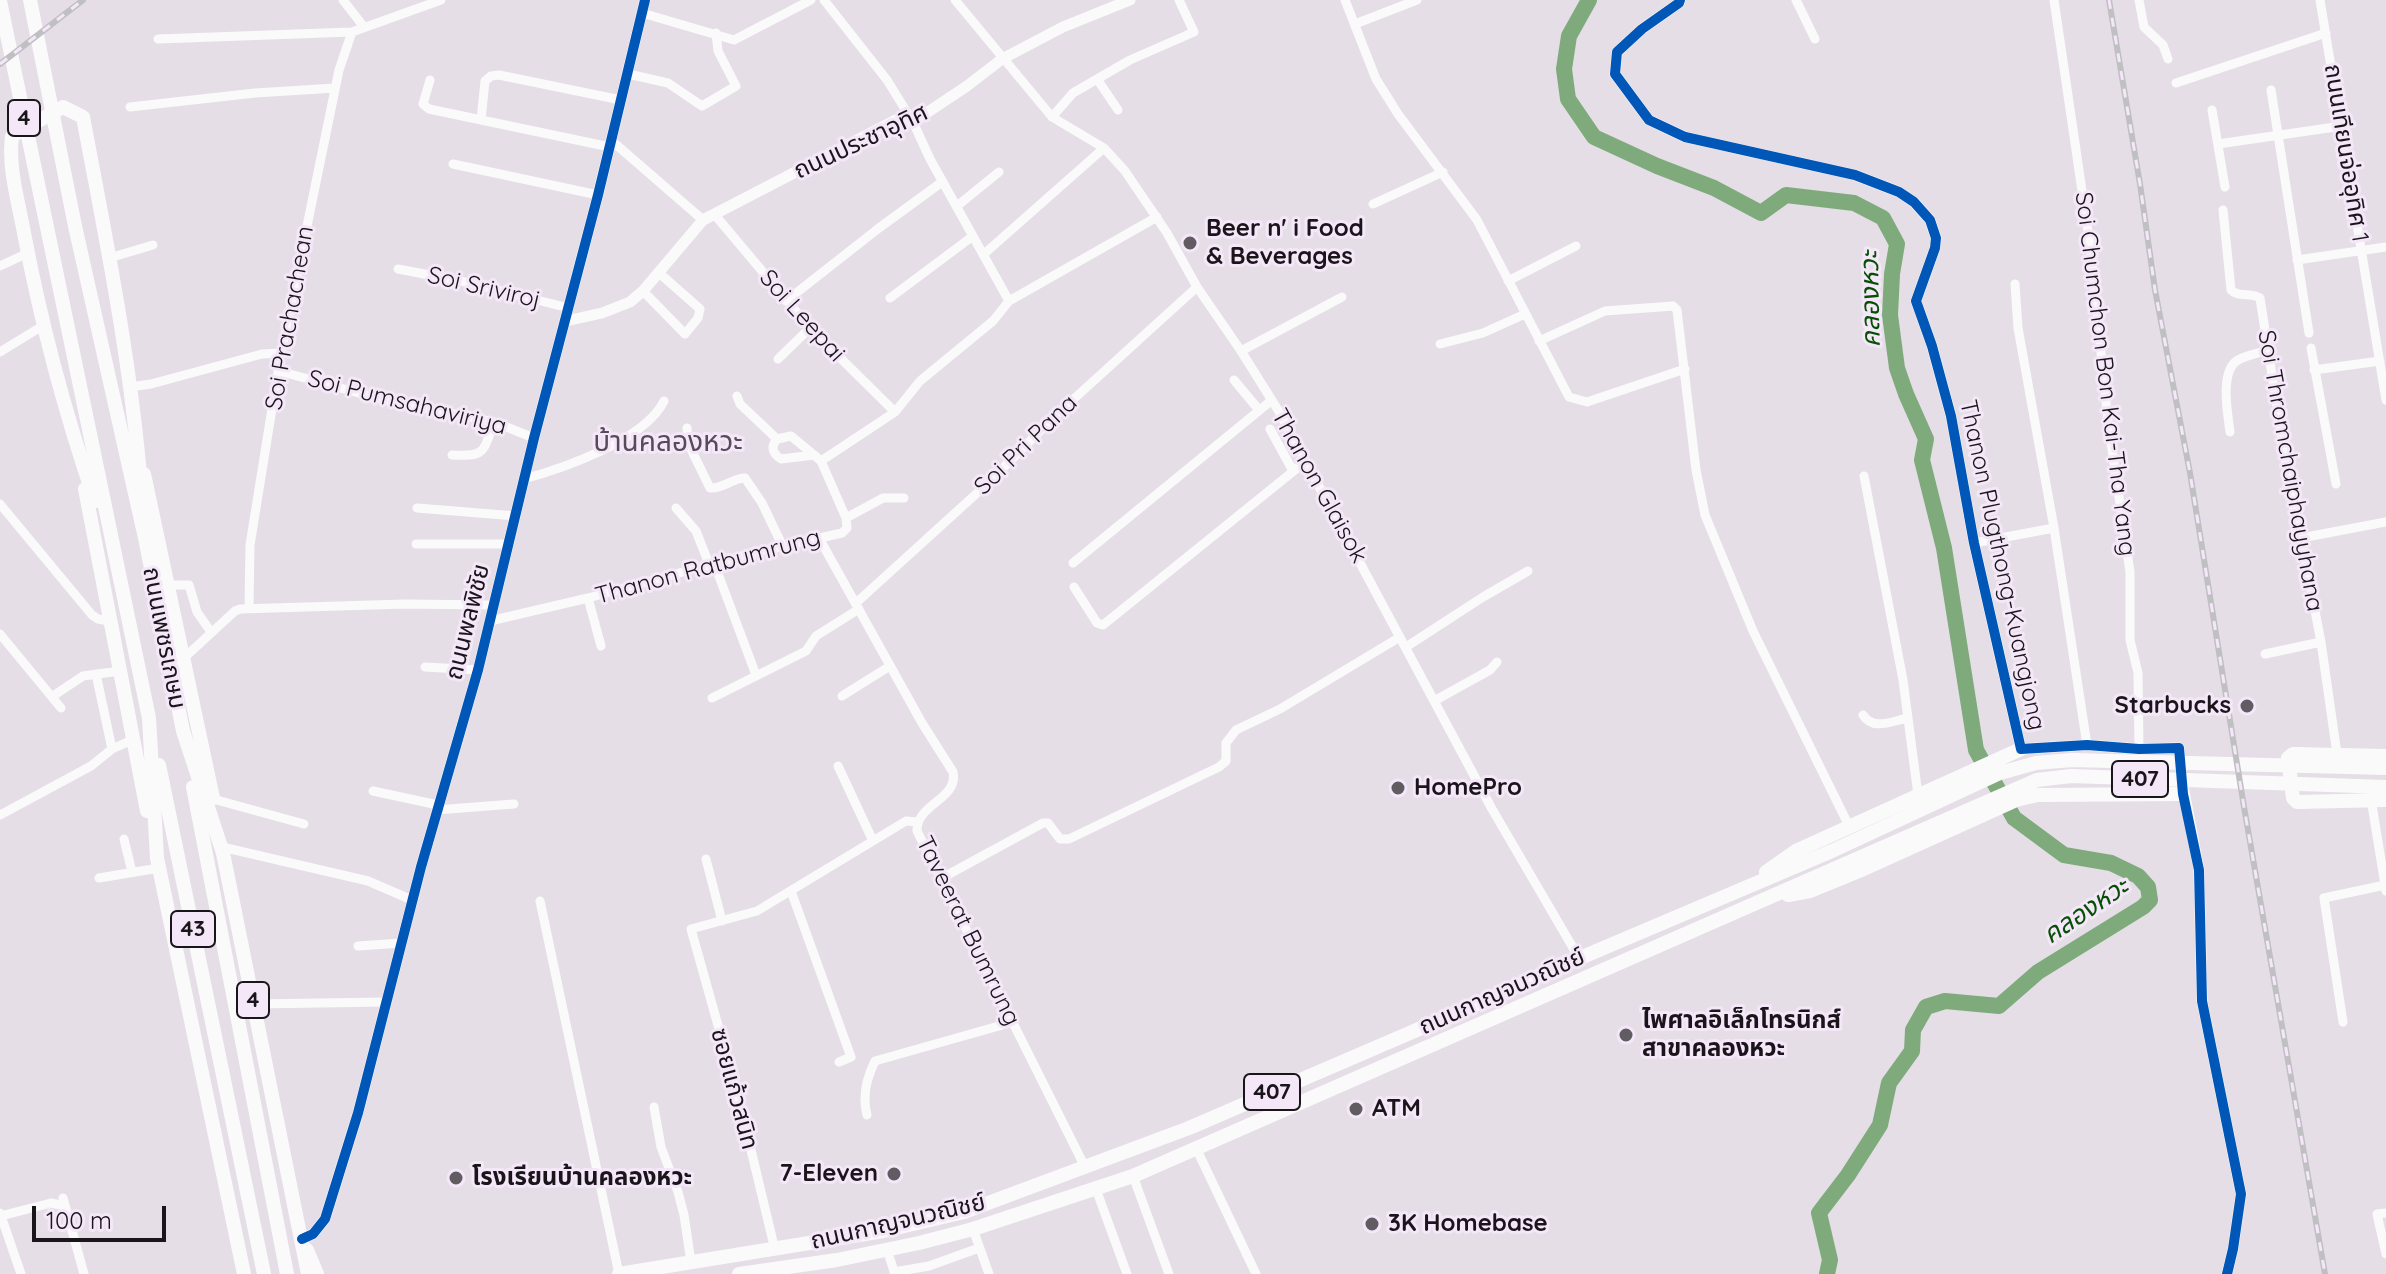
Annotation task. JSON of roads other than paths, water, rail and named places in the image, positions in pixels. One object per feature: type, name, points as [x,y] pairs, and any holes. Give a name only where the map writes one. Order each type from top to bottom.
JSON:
[{"type":"main road","name":"ถนนเพชรเกษม","points":[[30,0],[183,731],[222,850],[308,1274]]},
{"type":"main road","name":"ถนนเพชรเกษม","points":[[0,1],[149,718],[158,863],[242,1274]]},
{"type":"main road","points":[[115,562],[77,447],[44,325],[9,158],[12,136],[63,107],[83,117],[130,387],[145,538]]},
{"type":"main road","points":[[137,442],[222,850]]},
{"type":"main road","points":[[77,447],[158,863]]},
{"type":"main road","name":"43","points":[[149,718],[264,1274]]},
{"type":"main road","name":"43","points":[[183,731],[287,1274]]},
{"type":"main road","points":[[1747,886],[1796,851],[2021,749]]},
{"type":"main road","points":[[2378,800],[2294,801],[2289,756],[2386,756]]},
{"type":"main road","name":"ถนนกาญจนวณิชย์","points":[[619,1274],[775,1250],[964,1212],[1189,1128],[1897,822],[2000,773],[2036,763],[2072,760],[2386,768]]},
{"type":"main road","name":"ถนนกาญจนวณิชย์","points":[[739,1274],[837,1260],[919,1243],[973,1229],[1133,1176],[2037,780],[2071,776],[2386,787]]},
{"type":"main road","points":[[1755,902],[1810,891],[2016,800],[2038,795],[2183,794]]},
{"type":"main road","points":[[915,1223],[919,1243]]},
{"type":"main road","points":[[302,1239],[317,1274]]},
{"type":"main road","points":[[294,1274],[305,1258]]},
{"type":"street","points":[[343,0],[364,27]]},
{"type":"street","name":"ถนนพลพิชัย","points":[[302,1239],[313,1234],[325,1219],[358,1113],[412,900],[478,670],[645,0]]},
{"type":"street","points":[[642,13],[734,40],[811,0]]},
{"type":"street","points":[[824,0],[887,80],[913,122],[942,182],[1009,301]]},
{"type":"street","name":"Thanon Glaisok","points":[[955,0],[1052,117],[1104,148],[1125,171],[1157,217],[1197,287],[1272,400],[1492,809],[1579,958]]},
{"type":"street","name":"ถนนประชาอุทิศ","points":[[566,321],[602,313],[630,302],[703,220],[896,120],[913,122],[1002,59],[1110,3],[1130,0]]},
{"type":"street","points":[[1052,117],[1073,93],[1130,60],[1194,32],[1179,0]]},
{"type":"street","points":[[1345,0],[1376,79],[1398,114],[1477,220],[1569,397],[1587,402],[1685,369]]},
{"type":"street","points":[[1355,24],[1417,0]]},
{"type":"street","name":"Thanon Plugthong-Kuangjong","points":[[1680,0],[1617,52],[1615,74],[1649,120],[1685,137],[1855,175],[1899,192],[1914,202],[1930,220],[1936,238],[1935,248],[1916,301],[1951,416],[1974,543],[2021,749],[2087,745],[2179,748],[2183,794],[2199,870],[2202,1001],[2241,1194],[2227,1274]]},
{"type":"street","points":[[1796,0],[1815,39]]},
{"type":"street","name":"Soi Chumchon Bon Kai-Tha Yang","points":[[2054,0],[2091,252],[2108,422],[2130,572],[2130,640],[2138,673],[2139,749]]},
{"type":"street","points":[[2139,0],[2144,27],[2163,45],[2168,59]]},
{"type":"street","name":"ถนนเทียนจ่ออุทิศ 1","points":[[2320,0],[2386,400]]},
{"type":"street","points":[[158,39],[352,32],[435,1]]},
{"type":"street","name":"Soi Prachachean","points":[[249,608],[250,545],[281,353],[335,88],[352,32]]},
{"type":"street","points":[[628,74],[668,83],[702,106],[736,86],[718,51],[716,33]]},
{"type":"street","points":[[2176,83],[2326,33]]},
{"type":"street","points":[[481,120],[485,81],[491,76],[499,75],[621,100]]},
{"type":"street","points":[[1097,79],[1118,110]]},
{"type":"street","points":[[430,80],[423,104],[425,107],[611,144],[703,220]]},
{"type":"street","points":[[130,107],[255,93],[335,88]]},
{"type":"street","points":[[2271,90],[2309,333]]},
{"type":"street","points":[[2212,110],[2225,187]]},
{"type":"street","points":[[2218,144],[2342,126]]},
{"type":"street","points":[[984,254],[1104,148]]},
{"type":"street","points":[[453,164],[598,195]]},
{"type":"street","points":[[957,206],[999,172]]},
{"type":"street","points":[[1373,204],[1443,172]]},
{"type":"street","points":[[786,301],[942,182]]},
{"type":"street","name":"Soi Thromchaiphayyhana","points":[[2223,210],[2230,287],[2235,294],[2259,297],[2291,497],[2321,642],[2337,754]]},
{"type":"street","name":"Soi Leepai","points":[[715,215],[810,328],[895,412]]},
{"type":"street","points":[[818,458],[791,436],[777,439],[773,444],[773,451],[781,459],[818,458],[895,412],[920,381],[993,321],[1009,301],[1157,217]]},
{"type":"street","points":[[890,298],[973,236]]},
{"type":"street","points":[[109,258],[153,245]]},
{"type":"street","points":[[1508,281],[1576,246]]},
{"type":"street","points":[[2297,260],[2386,247]]},
{"type":"street","points":[[0,266],[28,253]]},
{"type":"street","name":"Soi Sriviroj","points":[[398,269],[569,308]]},
{"type":"street","points":[[643,291],[685,334],[698,318],[700,309],[658,272]]},
{"type":"street","points":[[2015,284],[2018,328],[2054,528],[2087,745]]},
{"type":"street","name":"Soi Pri Pana","points":[[712,698],[806,651],[816,636],[858,606],[1055,416],[1197,287]]},
{"type":"street","points":[[1241,351],[1342,297]]},
{"type":"street","points":[[1539,341],[1605,311],[1673,306],[1677,310],[1696,470],[1705,515],[1753,631],[1849,826]]},
{"type":"street","points":[[1440,344],[1483,333],[1525,314]]},
{"type":"street","points":[[0,352],[44,325]]},
{"type":"street","points":[[778,359],[810,328]]},
{"type":"street","points":[[2311,348],[2336,484]]},
{"type":"street","points":[[2230,432],[2225,394],[2233,365],[2269,350]]},
{"type":"street","points":[[130,387],[262,354],[281,353]]},
{"type":"street","points":[[2314,370],[2380,361]]},
{"type":"street","name":"Soi Pumsahaviriya","points":[[279,371],[384,400],[494,422],[534,438]]},
{"type":"street","points":[[1234,380],[1259,410]]},
{"type":"street","points":[[737,396],[740,404],[777,439]]},
{"type":"street","points":[[1073,563],[1272,400]]},
{"type":"street","points":[[524,479],[583,460],[650,420],[664,401]]},
{"type":"street","points":[[452,455],[479,454],[494,422]]},
{"type":"street","points":[[687,428],[688,443],[710,488],[716,489],[745,478],[762,503],[783,547]]},
{"type":"street","points":[[1270,429],[1293,471]]},
{"type":"street","name":"Thanon Ratbumrung","points":[[490,621],[842,533],[847,528],[846,518],[818,458]]},
{"type":"street","points":[[1074,587],[1097,623],[1103,625],[1306,461]]},
{"type":"street","points":[[1864,476],[1900,666],[1918,795]]},
{"type":"street","points":[[846,518],[883,498],[904,498]]},
{"type":"street","points":[[0,504],[92,615],[109,621]]},
{"type":"street","points":[[417,508],[516,516]]},
{"type":"street","points":[[676,508],[696,531],[756,675]]},
{"type":"street","points":[[2301,538],[2386,522]]},
{"type":"street","points":[[1974,543],[2054,528]]},
{"type":"street","name":"Taveerat Bumrung","points":[[819,538],[953,772],[955,780],[951,788],[917,822],[917,831],[1085,1167]]},
{"type":"street","points":[[416,544],[508,544]]},
{"type":"street","points":[[1406,647],[1528,571]]},
{"type":"street","points":[[168,585],[189,585],[197,612],[211,632]]},
{"type":"street","points":[[588,598],[601,646]]},
{"type":"street","points":[[184,658],[235,611],[249,608],[494,605]]},
{"type":"street","points":[[0,634],[61,708]]},
{"type":"street","points":[[940,879],[1043,823],[1048,823],[1060,839],[1069,839],[1219,767],[1226,761],[1226,743],[1236,730],[1280,709],[1400,637]]},
{"type":"street","points":[[2265,654],[2321,642]]},
{"type":"street","points":[[1434,701],[1490,670],[1497,662]]},
{"type":"street","points":[[842,696],[890,666]]},
{"type":"street","points":[[425,667],[478,670]]},
{"type":"street","points":[[53,696],[83,676],[120,671]]},
{"type":"street","points":[[96,674],[112,749]]},
{"type":"street","points":[[1863,715],[1875,725],[1908,718]]},
{"type":"street","points":[[0,815],[132,740]]},
{"type":"street","points":[[838,766],[873,841]]},
{"type":"street","points":[[373,791],[437,808],[514,804]]},
{"type":"street","points":[[213,799],[304,824]]},
{"type":"street","points":[[2378,800],[2386,891]]},
{"type":"street","points":[[706,859],[722,921],[757,911],[906,821],[917,822]]},
{"type":"street","points":[[124,839],[132,872]]},
{"type":"street","points":[[222,850],[368,881],[412,900]]},
{"type":"street","points":[[99,878],[158,863]]},
{"type":"street","points":[[2343,1022],[2324,898],[2385,885]]},
{"type":"street","points":[[791,891],[851,1057],[839,1062]]},
{"type":"street","points":[[540,901],[619,1274]]},
{"type":"street","name":"ซอยแก้วสนิท","points":[[722,921],[691,929],[740,1104],[775,1250]]},
{"type":"street","points":[[358,946],[401,943]]},
{"type":"street","points":[[254,1004],[386,1002]]},
{"type":"street","points":[[867,1115],[863,1100],[875,1061],[1013,1022]]},
{"type":"street","points":[[654,1107],[661,1147],[681,1203],[691,1262]]},
{"type":"street","points":[[1196,1148],[1256,1274]]},
{"type":"street","points":[[1133,1176],[1169,1274]]},
{"type":"street","points":[[1096,1189],[1127,1274]]},
{"type":"street","points":[[21,1274],[0,1214],[64,1202],[84,1274]]},
{"type":"street","points":[[2386,1213],[2377,1214],[2386,1254]]},
{"type":"street","points":[[973,1229],[989,1274]]},
{"type":"street","points":[[887,1250],[895,1273],[929,1266],[979,1248]]},
{"type":"waterway","name":"คลองหวะ","points":[[1589,0],[1569,36],[1564,69],[1568,99],[1594,137],[1714,188],[1761,213],[1786,195],[1854,203],[1883,218],[1897,244],[1890,315],[1897,368],[1926,439],[1922,460],[1944,548],[1976,750],[2014,818],[2064,855],[2111,863],[2138,876],[2148,887],[2150,900],[2143,907],[2038,972],[1999,1006],[1945,1001],[1926,1007],[1913,1030],[1912,1051],[1889,1083],[1880,1125],[1819,1213],[1830,1260],[1827,1274]]},
{"type":"railway","points":[[0,64],[83,0]]},
{"type":"railway","points":[[2109,0],[2155,290],[2190,473],[2325,1274]]},
{"type":"place","name":"Beer n' i Food & Beverages","points":[[1190,243]]},
{"type":"place","name":"Starbucks","points":[[2247,706]]},
{"type":"place","name":"HomePro","points":[[1398,788]]},
{"type":"place","name":"ไพศาลอิเล็กโทรนิกส์ สาขาคลองหวะ","points":[[1626,1035]]},
{"type":"place","name":"ATM","points":[[1356,1109]]},
{"type":"place","name":"7-Eleven","points":[[894,1174]]},
{"type":"place","name":"โรงเรียนบ้านคลองหวะ","points":[[456,1178]]},
{"type":"place","name":"3K Homebase","points":[[1372,1224]]},
{"type":"district","name":"บ้านคลองหวะ","points":[[668,443]]}]
